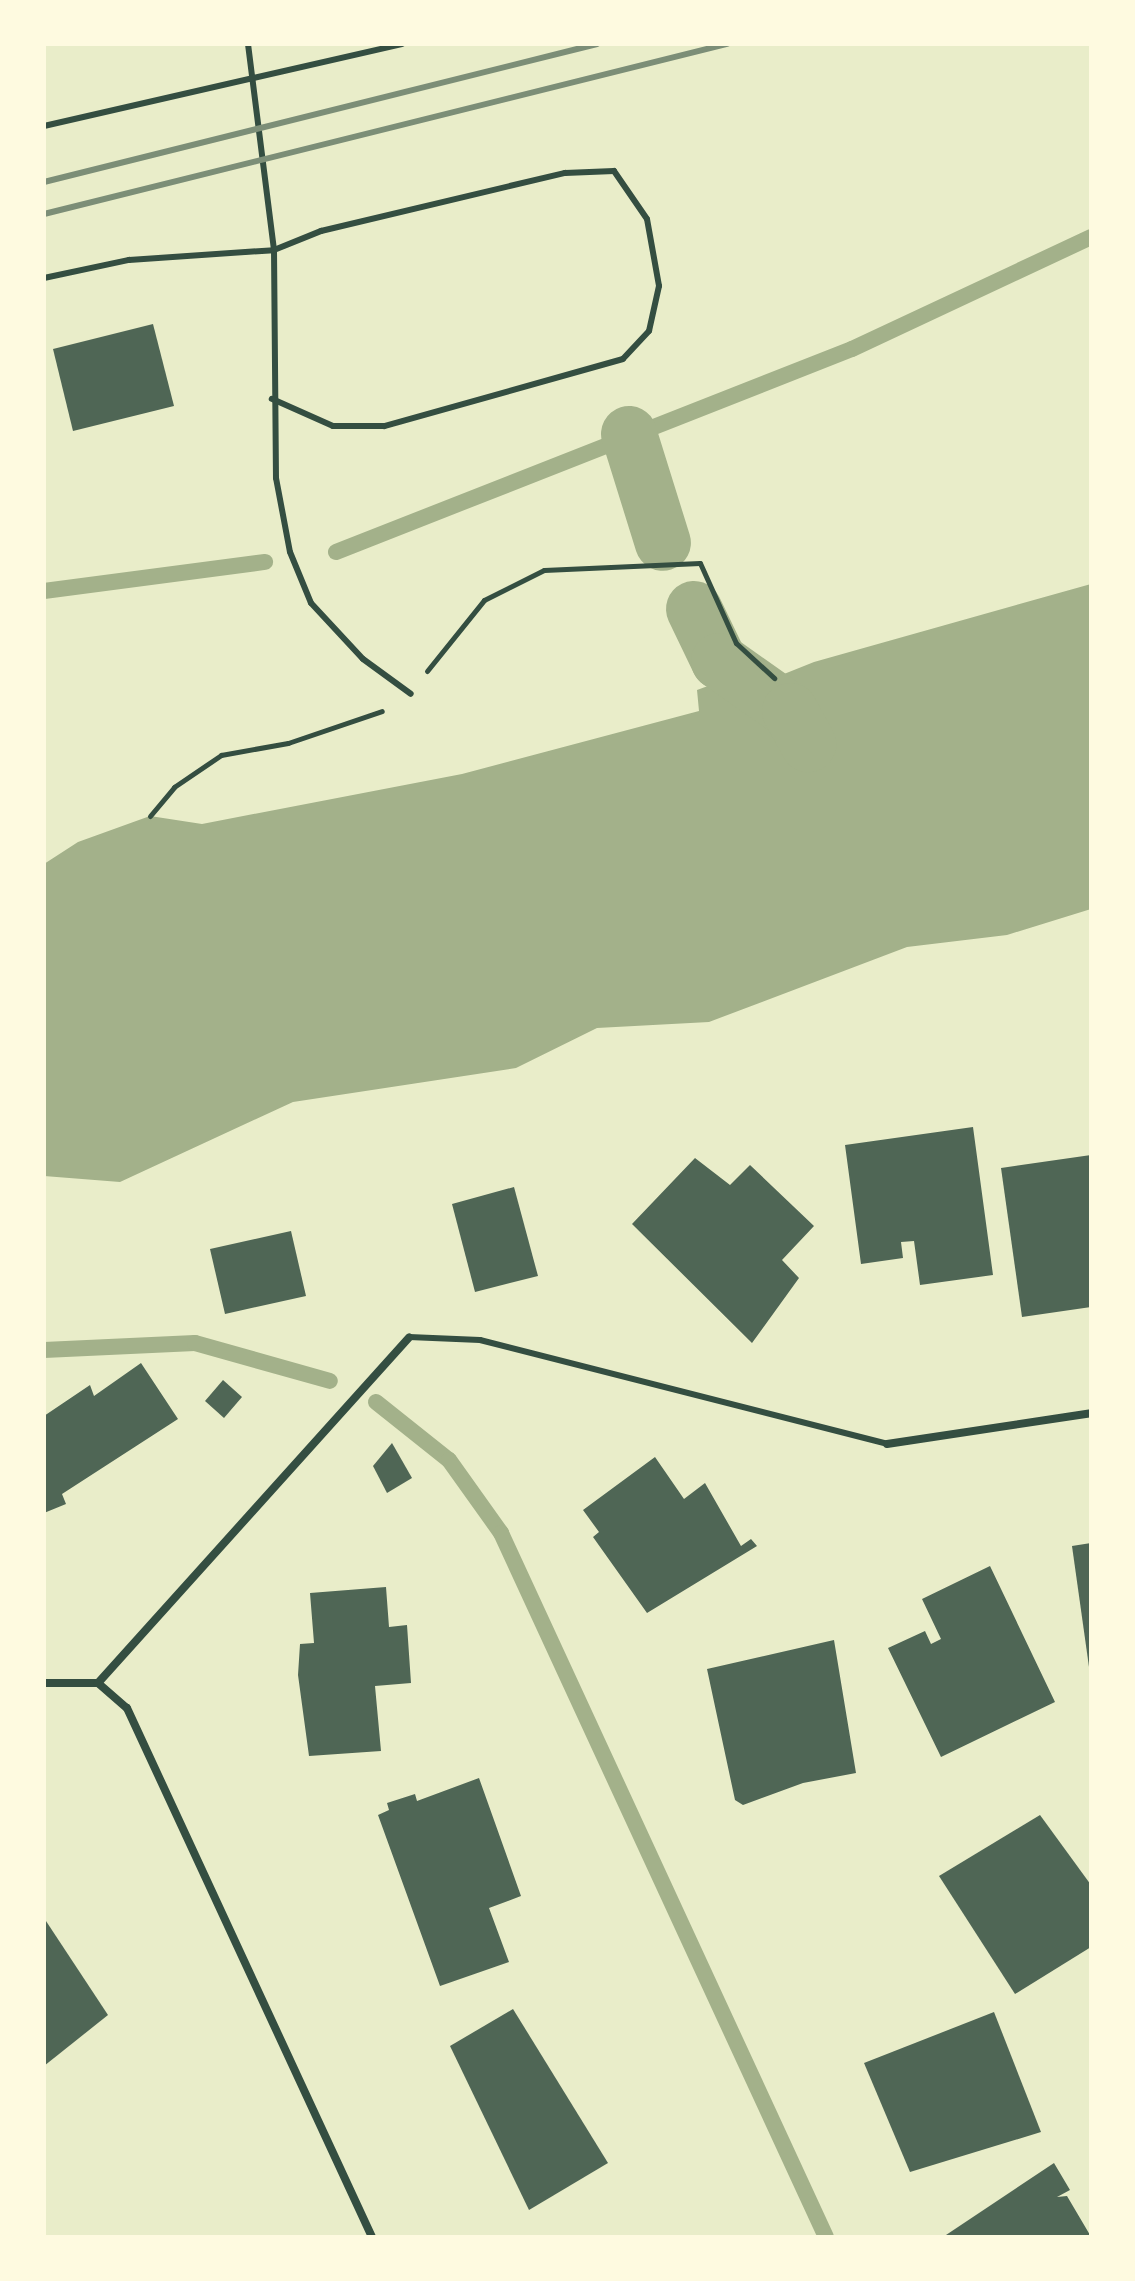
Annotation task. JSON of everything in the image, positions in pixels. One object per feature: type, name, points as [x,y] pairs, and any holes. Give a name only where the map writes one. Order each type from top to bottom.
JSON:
[{"type":"street","points":[[98,1683],[409,1337]]},
{"type":"street","points":[[887,1444],[1091,1413]]},
{"type":"street","points":[[44,1683],[98,1683],[127,1708],[372,2237]]},
{"type":"lane","points":[[248,44],[274,250],[272,399],[287,537],[311,603],[363,659],[411,694]]},
{"type":"lane","points":[[44,126],[402,44]]},
{"type":"lane","points":[[44,278],[129,260],[274,250],[321,231],[565,173],[614,171],[647,219],[659,286],[649,331],[623,359],[478,406],[384,426],[333,426],[272,399]]},
{"type":"lane","points":[[409,1337],[480,1340],[887,1444]]},
{"type":"path","points":[[150,816],[174,787],[221,755],[365,721],[411,694],[484,600],[544,570],[626,562],[700,563],[736,643],[774,678]]},
{"type":"shaded area","points":[[1091,584],[1091,909],[1007,935],[907,947],[709,1022],[597,1028],[516,1068],[293,1102],[120,1182],[44,1176],[44,864],[78,842],[150,816],[202,824],[462,774],[699,711],[697,690],[727,679],[756,695],[774,678],[814,662]]},
{"type":"building","points":[[153,324],[174,406],[73,431],[53,349]]},
{"type":"building","points":[[973,1127],[993,1275],[920,1285],[914,1241],[901,1242],[903,1258],[861,1264],[845,1145]]},
{"type":"building","points":[[1091,1155],[1091,1307],[1022,1317],[1001,1168]]},
{"type":"building","points":[[695,1158],[730,1185],[750,1165],[814,1226],[782,1260],[799,1278],[752,1343],[632,1224]]},
{"type":"building","points":[[514,1187],[538,1276],[475,1292],[452,1204]]},
{"type":"building","points":[[291,1231],[306,1296],[225,1314],[210,1249]]},
{"type":"building","points":[[141,1363],[178,1419],[62,1494],[66,1504],[44,1513],[44,1416],[90,1385],[94,1396]]},
{"type":"building","points":[[223,1380],[242,1397],[224,1418],[205,1401]]},
{"type":"building","points":[[392,1443],[412,1478],[387,1493],[373,1466]]},
{"type":"building","points":[[655,1457],[684,1499],[705,1483],[741,1546],[751,1539],[757,1546],[647,1613],[593,1537],[599,1532],[583,1510]]},
{"type":"building","points":[[1091,1543],[1091,1667],[1089,1667],[1072,1546]]},
{"type":"building","points":[[990,1566],[1055,1702],[941,1757],[888,1648],[925,1631],[931,1644],[941,1639],[922,1599]]},
{"type":"building","points":[[386,1587],[389,1627],[407,1625],[411,1683],[375,1686],[381,1751],[309,1756],[298,1675],[300,1644],[314,1643],[310,1593]]},
{"type":"building","points":[[834,1640],[856,1773],[803,1783],[743,1805],[735,1800],[707,1669]]},
{"type":"building","points":[[479,1778],[521,1896],[489,1908],[509,1962],[440,1986],[378,1815],[389,1810],[387,1803],[415,1794],[417,1801]]},
{"type":"building","points":[[1040,1815],[1091,1885],[1091,1947],[1015,1994],[939,1876]]},
{"type":"building","points":[[44,1918],[108,2015],[44,2066]]},
{"type":"building","points":[[513,2009],[608,2163],[529,2210],[450,2046]]},
{"type":"building","points":[[994,2012],[1041,2132],[910,2172],[864,2063]]},
{"type":"building","points":[[1054,2163],[1070,2190],[1057,2197],[1067,2196],[1090,2235],[943,2237]]},
{"type":"waterway","points":[[336,552],[852,349],[1091,237]]},
{"type":"waterway","points":[[629,434],[663,543]]},
{"type":"waterway","points":[[44,591],[265,562]]},
{"type":"waterway","points":[[694,609],[719,661],[790,711],[808,744]]},
{"type":"waterway","points":[[44,1350],[195,1343],[330,1381]]},
{"type":"waterway","points":[[376,1402],[449,1460],[501,1533],[826,2237]]},
{"type":"railway","points":[[44,182],[597,44]]},
{"type":"railway","points":[[44,214],[727,44]]}]
